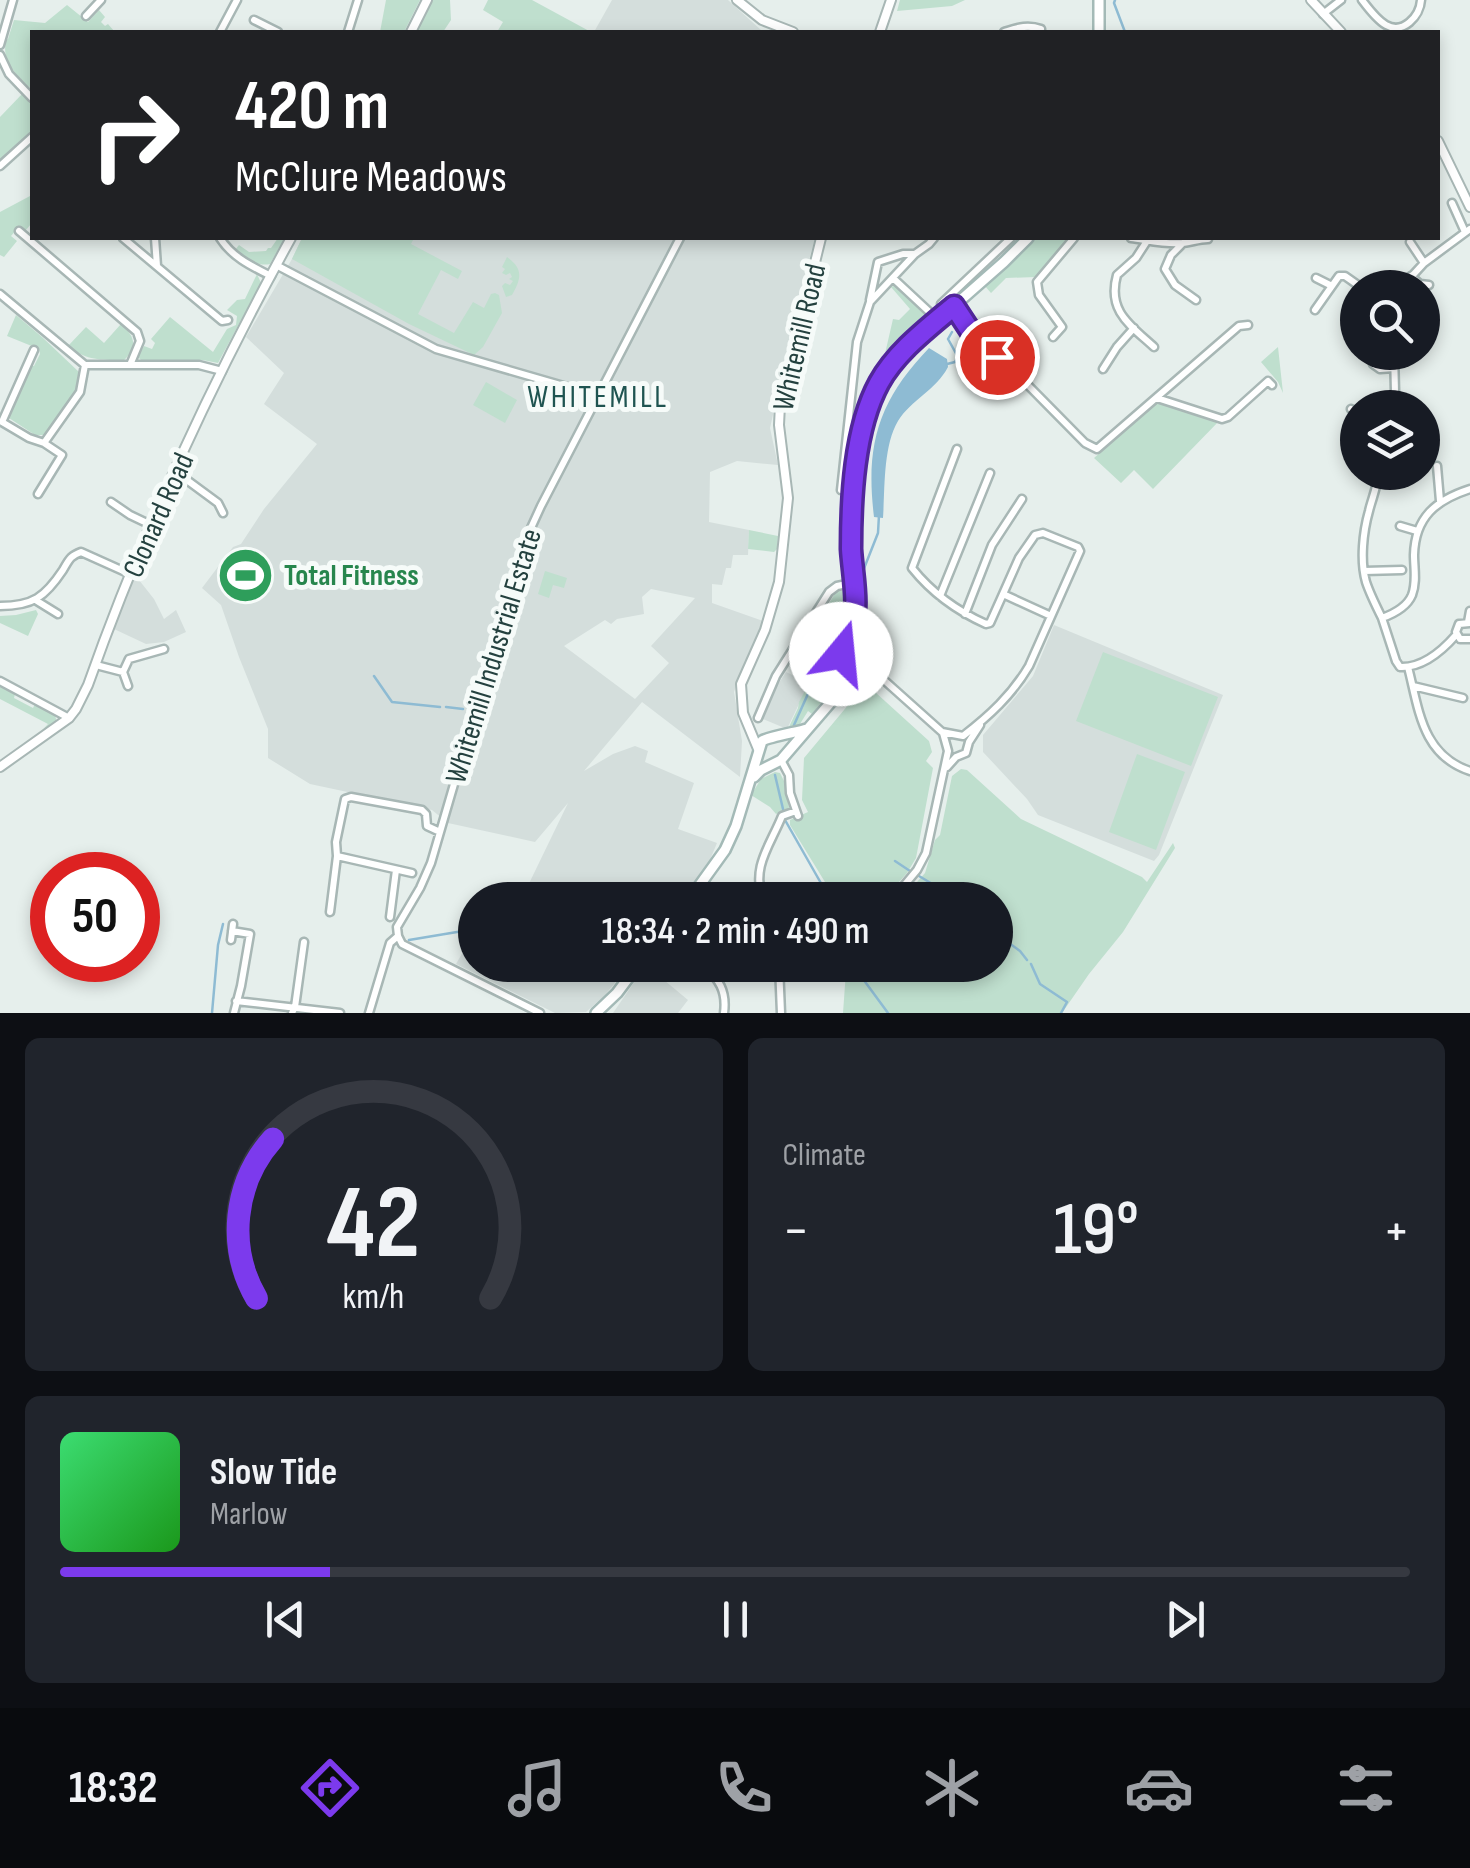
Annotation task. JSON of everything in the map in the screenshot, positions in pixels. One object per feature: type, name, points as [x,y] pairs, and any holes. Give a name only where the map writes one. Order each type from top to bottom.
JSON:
[{"type":"main road","points":[[1098,30],[1099,0]]},
{"type":"main road","points":[[749,782],[779,760],[837,695],[873,668],[877,657],[856,608],[851,522],[864,421],[880,381],[913,342],[1000,258],[1025,240]]},
{"type":"main road","points":[[837,695],[841,654],[856,608]]},
{"type":"main road","points":[[846,643],[858,638],[869,641]]},
{"type":"main road","points":[[841,660],[848,670],[861,674]]},
{"type":"main road","points":[[702,882],[726,850],[762,741],[808,730]]},
{"type":"main road","points":[[773,738],[784,744],[779,760]]},
{"type":"main road","points":[[758,752],[764,761],[779,760]]},
{"type":"main road","points":[[596,1013],[625,982]]},
{"type":"street","points":[[0,45],[14,0]]},
{"type":"street","points":[[86,16],[101,0]]},
{"type":"street","points":[[221,30],[237,0]]},
{"type":"street","points":[[349,30],[358,0]]},
{"type":"street","points":[[412,30],[427,0]]},
{"type":"street","points":[[737,0],[762,20],[784,30]]},
{"type":"street","points":[[881,30],[891,0]]},
{"type":"street","points":[[1311,0],[1339,30]]},
{"type":"street","points":[[1323,14],[1341,0]]},
{"type":"street","points":[[1362,0],[1384,24],[1393,28],[1416,16],[1421,0]]},
{"type":"street","points":[[254,20],[274,30]]},
{"type":"street","points":[[1009,30],[1020,26],[1042,29]]},
{"type":"street","points":[[0,55],[9,74],[30,96]]},
{"type":"street","points":[[0,166],[30,139]]},
{"type":"street","points":[[1440,146],[1470,207]]},
{"type":"street","points":[[1417,270],[1468,231],[1452,203]]},
{"type":"street","points":[[19,231],[137,332],[140,341],[130,365]]},
{"type":"street","points":[[126,240],[222,320],[228,320]]},
{"type":"street","points":[[155,240],[157,267]]},
{"type":"street","points":[[221,240],[236,256],[271,276]]},
{"type":"street","name":"Clonard Road","points":[[0,767],[70,718],[76,709],[150,525],[222,371],[290,240]]},
{"type":"street","name":"Whitemill Industrial Estate","points":[[369,1013],[390,943],[398,936],[398,927],[422,883],[440,832],[525,541],[679,240]]},
{"type":"street","name":"Whitemill Road","points":[[758,752],[743,713],[741,684],[773,607],[788,498],[780,405],[821,240]]},
{"type":"street","points":[[870,302],[914,254],[932,240]]},
{"type":"street","points":[[940,304],[1000,258],[1010,240]]},
{"type":"street","points":[[1053,336],[1062,327],[1039,295],[1038,282],[1072,240]]},
{"type":"street","points":[[1141,240],[1184,243]]},
{"type":"street","points":[[1191,240],[1166,262],[1165,270],[1175,285],[1196,300]]},
{"type":"street","points":[[1146,241],[1136,258],[1117,275],[1117,310],[1154,347]]},
{"type":"street","points":[[1410,242],[1424,263]]},
{"type":"street","points":[[841,490],[857,342],[878,262],[914,254]]},
{"type":"street","points":[[276,265],[436,349],[598,396]]},
{"type":"street","points":[[1316,310],[1340,276]]},
{"type":"street","points":[[894,278],[938,320]]},
{"type":"street","points":[[1316,278],[1332,286]]},
{"type":"street","points":[[1024,282],[1038,282]]},
{"type":"street","points":[[0,294],[85,365],[199,364],[222,371]]},
{"type":"street","points":[[954,306],[975,338],[1093,449],[1239,326],[1248,325]]},
{"type":"street","points":[[1103,369],[1134,328]]},
{"type":"street","points":[[34,350],[2,422],[62,455],[38,494]]},
{"type":"street","points":[[44,443],[80,392],[85,365]]},
{"type":"street","points":[[1156,398],[1222,419],[1268,381],[1272,385]]},
{"type":"street","points":[[846,442],[860,443]]},
{"type":"street","points":[[944,770],[956,756],[966,753],[966,739],[1024,675],[1080,551],[1043,533],[1036,534],[1019,558],[989,624],[965,614],[940,596],[912,568],[957,449]]},
{"type":"street","points":[[176,472],[218,503],[223,513]]},
{"type":"street","points":[[940,596],[990,473]]},
{"type":"street","points":[[1382,618],[1394,613],[1412,595],[1417,531],[1426,516],[1440,501],[1470,488]]},
{"type":"street","points":[[1376,490],[1366,528],[1364,571],[1396,662],[1400,667],[1408,667],[1444,649],[1456,635],[1457,626],[1469,623],[1470,611]]},
{"type":"street","points":[[1439,490],[1440,501]]},
{"type":"street","points":[[965,614],[992,545],[1022,499]]},
{"type":"street","points":[[112,502],[150,525]]},
{"type":"street","points":[[1400,526],[1417,531]]},
{"type":"street","points":[[0,606],[37,601],[72,556],[80,552],[132,574]]},
{"type":"street","points":[[1364,571],[1402,570]]},
{"type":"street","points":[[758,718],[776,676],[829,592],[837,586],[852,584]]},
{"type":"street","points":[[1003,594],[1050,616]]},
{"type":"street","points":[[37,601],[58,614]]},
{"type":"street","points":[[1456,635],[1470,639]]},
{"type":"street","points":[[128,686],[123,672],[127,658],[164,648]]},
{"type":"street","points":[[877,657],[885,681]]},
{"type":"street","points":[[96,665],[123,672]]},
{"type":"street","points":[[1408,667],[1432,744],[1446,760],[1470,771]]},
{"type":"street","points":[[861,674],[885,681],[942,732],[966,739]]},
{"type":"street","points":[[0,681],[70,718]]},
{"type":"street","points":[[1413,686],[1462,698]]},
{"type":"street","points":[[749,727],[773,738]]},
{"type":"street","points":[[942,732],[956,756]]},
{"type":"street","points":[[908,882],[926,853],[953,736]]},
{"type":"street","points":[[758,882],[763,856],[782,816],[797,814],[789,775],[779,760]]},
{"type":"street","points":[[330,912],[328,896],[337,856],[338,827],[348,797],[424,811],[427,826],[440,832]]},
{"type":"street","points":[[337,856],[412,873]]},
{"type":"street","points":[[390,918],[398,895],[396,870]]},
{"type":"street","points":[[232,932],[250,934],[234,1013]]},
{"type":"street","points":[[398,936],[402,944],[540,1013]]},
{"type":"street","points":[[293,1010],[304,942]]},
{"type":"street","points":[[719,982],[724,990],[724,1013]]},
{"type":"street","points":[[780,982],[781,1013]]},
{"type":"street","points":[[236,1001],[340,1013]]},
{"type":"shaded area","points":[[612,0],[728,0],[761,30],[595,30]]},
{"type":"shaded area","points":[[301,240],[814,240],[770,428],[778,465],[737,461],[710,472],[709,522],[749,530],[748,555],[733,555],[722,585],[712,584],[712,603],[763,621],[734,692],[742,741],[740,777],[642,702],[584,771],[635,746],[648,751],[645,762],[694,783],[678,829],[717,843],[698,882],[530,882],[568,803],[535,842],[448,823],[432,810],[310,784],[268,758],[268,729],[221,605],[202,588],[233,547],[241,544],[317,444],[264,404],[284,373],[246,337]],"holes":[[[651,589],[695,598],[651,646],[669,663],[635,699],[564,646],[605,620],[611,624],[617,619],[644,614],[642,597]]]},
{"type":"shaded area","points":[[135,575],[164,619],[176,610],[186,632],[164,642],[146,644],[114,629]]},
{"type":"shaded area","points":[[1054,625],[1223,695],[1154,861],[1038,815],[983,752],[983,735],[1033,676]]},
{"type":"shaded area","points":[[786,672],[809,683],[787,729],[763,719]]},
{"type":"shaded area","points":[[492,982],[616,982],[586,1012],[555,1013]]},
{"type":"shaded area","points":[[634,982],[666,982],[688,1000],[678,1013],[613,1013]]},
{"type":"green space","points":[[386,0],[420,0],[405,30],[380,30]]},
{"type":"green space","points":[[432,0],[450,0],[451,20],[444,30],[417,29]]},
{"type":"green space","points":[[488,0],[532,0],[587,30],[498,30],[503,22],[483,10]]},
{"type":"green space","points":[[900,0],[965,0],[952,6],[897,11]]},
{"type":"green space","points":[[67,5],[88,22],[99,10],[105,17],[101,22],[113,30],[30,30],[30,88],[12,68],[6,55],[6,40],[14,20],[45,23]]},
{"type":"green space","points":[[23,93],[30,100],[30,136],[0,163],[0,117]]},
{"type":"green space","points":[[30,196],[30,225],[25,231],[19,227],[11,236],[17,241],[4,257],[0,255],[0,212]]},
{"type":"green space","points":[[277,240],[284,240],[270,264],[265,265],[235,250],[239,245],[249,252],[271,248]]},
{"type":"green space","points":[[301,240],[413,240],[411,244],[462,271],[458,279],[441,270],[418,314],[454,333],[473,302],[484,308],[495,293],[499,295],[502,313],[483,347],[474,355],[292,259]]},
{"type":"green space","points":[[1032,240],[1066,240],[1036,277],[1006,278],[991,293],[984,285]]},
{"type":"green space","points":[[507,257],[519,274],[512,295],[506,297],[502,286],[513,281],[509,279],[510,273],[502,273]]},
{"type":"green space","points":[[257,274],[261,283],[218,363],[138,357],[144,346],[152,349],[155,343],[151,339],[170,317],[213,352],[227,329],[236,325],[237,316],[227,310],[237,300],[245,299]]},
{"type":"green space","points":[[896,285],[929,318],[889,360],[884,358],[893,319],[899,320],[910,309],[891,287]]},
{"type":"green space","points":[[16,315],[79,372],[75,395],[44,435],[35,435],[9,418],[40,354],[39,349],[7,336]]},
{"type":"green space","points":[[121,324],[133,341],[124,360],[88,357],[68,346],[86,327],[104,343]]},
{"type":"green space","points":[[1278,347],[1283,393],[1261,362]]},
{"type":"green space","points":[[486,382],[517,400],[505,423],[473,405]]},
{"type":"green space","points":[[1157,403],[1220,420],[1153,489],[1134,470],[1121,483],[1094,458]]},
{"type":"green space","points":[[749,530],[778,536],[777,549],[748,549]]},
{"type":"green space","points":[[545,571],[567,578],[564,588],[553,585],[549,598],[538,594]]},
{"type":"green space","points":[[838,591],[846,595],[848,607],[832,651],[833,687],[812,714],[808,711],[800,724],[788,729],[832,631],[810,635]]},
{"type":"green space","points":[[36,610],[38,614],[28,636],[0,623],[0,616]]},
{"type":"green space","points":[[1103,652],[1218,697],[1191,766],[1076,721]]},
{"type":"green space","points":[[0,686],[15,694],[14,698],[55,715],[57,723],[31,742],[48,724],[0,699]]},
{"type":"green space","points":[[875,692],[929,741],[932,752],[926,761],[933,768],[916,858],[899,882],[825,882],[790,825],[790,820],[808,812],[802,800],[804,758],[854,698]]},
{"type":"green space","points":[[1137,754],[1185,772],[1156,850],[1109,832]]},
{"type":"green space","points":[[961,769],[967,770],[1021,819],[1147,882],[1173,843],[1175,848],[1123,932],[1062,1013],[843,1013],[845,982],[1013,982],[1013,882],[917,882],[925,873],[940,835],[952,776]]},
{"type":"green space","points":[[780,773],[785,783],[789,808],[776,814],[751,795],[761,779]]},
{"type":"water","points":[[929,348],[947,359],[948,367],[893,431],[887,455],[883,518],[874,517],[872,467],[879,425],[898,386]]},
{"type":"waterway","points":[[1115,0],[1124,30]]},
{"type":"waterway","points":[[947,364],[958,357],[948,339],[952,332]]},
{"type":"waterway","points":[[863,571],[878,533],[879,515]]},
{"type":"waterway","points":[[794,725],[837,629],[840,610]]},
{"type":"waterway","points":[[374,676],[392,702],[440,707]]},
{"type":"waterway","points":[[446,707],[463,709]]},
{"type":"waterway","points":[[775,775],[783,809]]},
{"type":"waterway","points":[[785,820],[820,882]]},
{"type":"waterway","points":[[895,861],[910,871]]},
{"type":"waterway","points":[[919,876],[929,882]]},
{"type":"waterway","points":[[212,1013],[223,924]]},
{"type":"waterway","points":[[409,940],[458,932]]},
{"type":"waterway","points":[[1013,946],[1027,960]]},
{"type":"waterway","points":[[1031,964],[1040,984],[1067,1002],[1061,1013]]},
{"type":"waterway","points":[[865,982],[888,1013]]},
{"type":"place","name":"Total Fitness","points":[[245,575]]},
{"type":"district","name":"WHITEMILL","points":[[598,396]]},
{"type":"route","points":[[841,654],[856,608],[851,522],[860,443],[880,381],[913,342],[954,306],[975,338],[997,357]]}]
